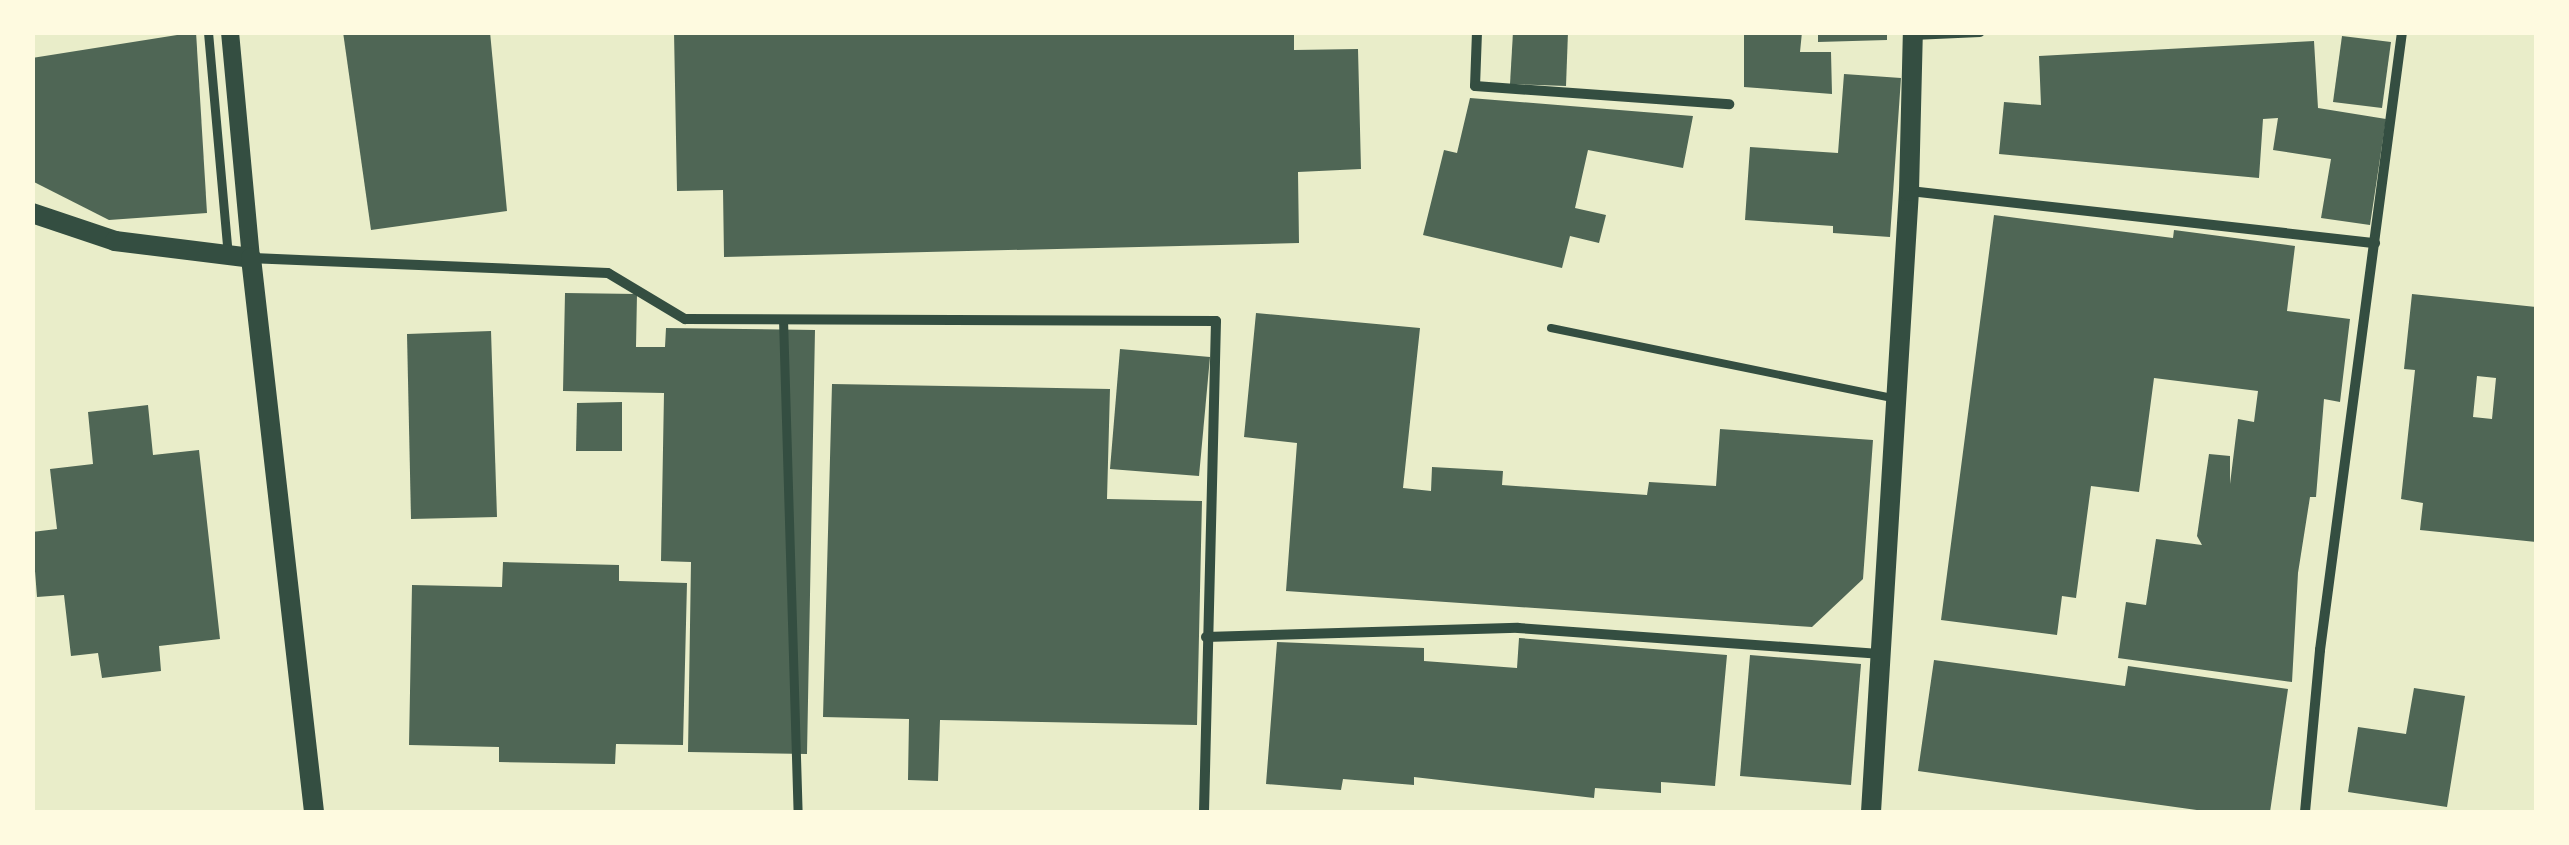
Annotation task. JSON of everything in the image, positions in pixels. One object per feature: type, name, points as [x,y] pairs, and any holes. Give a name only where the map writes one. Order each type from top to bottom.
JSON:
[{"type":"main road","points":[[1871,812],[1908,191],[1913,34]]},
{"type":"main road","points":[[32,214],[115,241],[251,258],[314,812]]},
{"type":"street","points":[[208,32],[228,255]]},
{"type":"street","points":[[230,32],[251,258],[608,273],[685,318],[1216,321],[1204,812]]},
{"type":"street","points":[[1477,32],[1475,86],[1729,104]]},
{"type":"street","points":[[1913,34],[1980,32]]},
{"type":"street","points":[[2304,812],[2320,650],[2402,32]]},
{"type":"street","points":[[1908,191],[2374,243]]},
{"type":"street","points":[[783,319],[798,812]]},
{"type":"street","points":[[1206,637],[1518,628],[1880,654]]},
{"type":"lane","points":[[1551,328],[1896,399]]},
{"type":"building","points":[[196,32],[207,213],[109,220],[32,181],[32,58]]},
{"type":"building","points":[[343,32],[490,32],[507,211],[371,230]]},
{"type":"building","points":[[674,32],[1294,32],[1294,50],[1358,49],[1361,169],[1298,172],[1299,243],[724,257],[723,190],[677,191]]},
{"type":"building","points":[[1513,32],[1568,32],[1566,86],[1510,84]]},
{"type":"building","points":[[1744,32],[1802,32],[1800,52],[1831,52],[1832,94],[1744,87]]},
{"type":"building","points":[[1818,32],[1887,32],[1887,40],[1818,42]]},
{"type":"building","points":[[2342,36],[2391,42],[2382,108],[2333,102]]},
{"type":"building","points":[[2314,41],[2318,108],[2386,119],[2370,225],[2321,218],[2331,159],[2273,150],[2278,118],[2263,119],[2259,178],[1999,154],[2004,102],[2041,105],[2039,56]]},
{"type":"building","points":[[1844,74],[1901,78],[1890,237],[1833,233],[1833,226],[1745,220],[1750,147],[1838,153]]},
{"type":"building","points":[[1470,98],[1693,116],[1683,168],[1588,150],[1575,208],[1606,215],[1599,243],[1570,236],[1562,268],[1423,235],[1444,150],[1457,153]]},
{"type":"building","points":[[1994,215],[2173,238],[2174,230],[2295,246],[2287,311],[2350,319],[2340,402],[2324,399],[2316,497],[2310,497],[2298,573],[2292,682],[2118,658],[2126,602],[2146,605],[2156,539],[2202,545],[2197,536],[2209,454],[2230,456],[2230,484],[2238,419],[2254,422],[2258,391],[2154,378],[2139,492],[2091,486],[2076,598],[2062,596],[2057,635],[1941,620]]},
{"type":"building","points":[[565,293],[637,294],[636,347],[665,347],[666,328],[815,330],[807,754],[688,752],[691,562],[661,561],[664,393],[563,391]]},
{"type":"building","points":[[2412,294],[2536,307],[2536,542],[2420,530],[2423,503],[2401,499],[2415,370],[2404,369]],"holes":[[[2477,376],[2496,378],[2492,419],[2473,417]]]},
{"type":"building","points":[[1256,313],[1420,328],[1403,488],[1431,491],[1432,467],[1503,471],[1502,485],[1647,495],[1649,482],[1716,486],[1720,429],[1873,440],[1863,579],[1812,627],[1286,591],[1297,443],[1244,437]]},
{"type":"building","points":[[491,331],[497,517],[411,519],[407,334]]},
{"type":"building","points":[[1120,349],[1210,357],[1199,476],[1110,469]]},
{"type":"building","points":[[832,384],[1110,389],[1107,499],[1202,501],[1197,725],[940,720],[938,781],[908,780],[909,719],[823,717]]},
{"type":"building","points":[[622,402],[622,451],[576,451],[577,403]]},
{"type":"building","points":[[148,405],[153,455],[199,450],[220,639],[159,646],[161,671],[102,678],[98,653],[71,656],[64,595],[37,597],[32,532],[57,529],[50,469],[93,464],[88,412]]},
{"type":"building","points":[[503,562],[619,565],[619,581],[687,583],[683,745],[616,744],[615,764],[499,762],[499,747],[409,745],[412,585],[502,587]]},
{"type":"building","points":[[1519,638],[1727,655],[1715,786],[1661,782],[1661,793],[1595,788],[1594,798],[1414,777],[1414,785],[1343,779],[1341,790],[1266,784],[1277,642],[1424,648],[1424,661],[1517,668]]},
{"type":"building","points":[[1750,655],[1861,664],[1851,785],[1740,776]]},
{"type":"building","points":[[1934,660],[2125,686],[2128,666],[2288,689],[2270,812],[2211,812],[1918,771]]},
{"type":"building","points":[[2414,688],[2465,696],[2447,807],[2348,792],[2358,727],[2406,734]]}]
